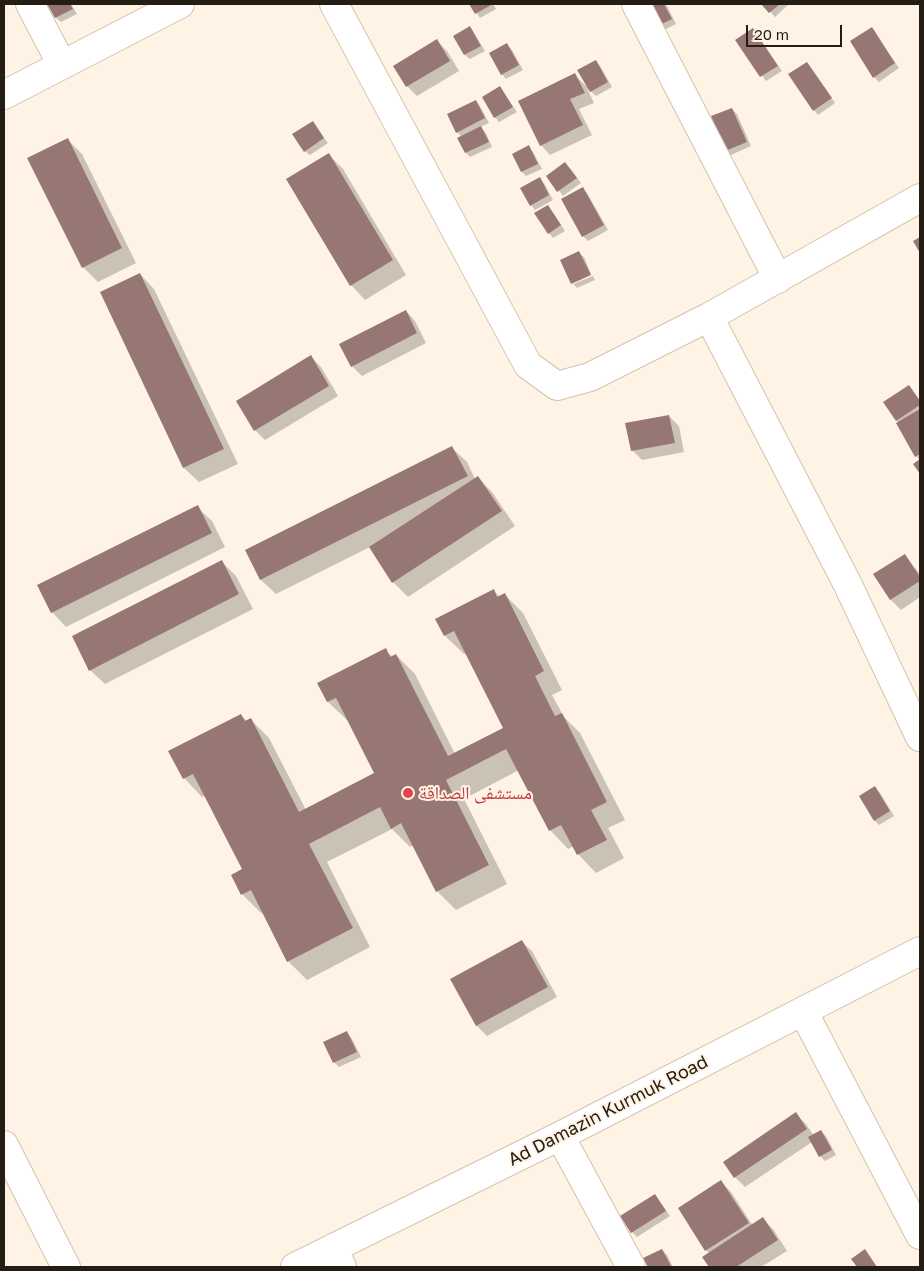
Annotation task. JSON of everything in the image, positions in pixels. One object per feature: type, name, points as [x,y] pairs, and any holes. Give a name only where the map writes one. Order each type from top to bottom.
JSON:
[{"type":"main road","points":[[30,4],[62,65]]},
{"type":"main road","points":[[4,95],[180,4]]},
{"type":"main road","points":[[334,4],[528,365],[556,386],[590,377],[709,317],[920,198]]},
{"type":"main road","points":[[636,4],[778,279]]},
{"type":"main road","points":[[709,317],[847,583],[920,737]]},
{"type":"main road","name":"Ad Damazin Kurmuk Road","points":[[294,1267],[337,1258],[560,1136],[920,951]]},
{"type":"main road","points":[[804,1011],[920,1235]]},
{"type":"main road","points":[[560,1136],[631,1267]]},
{"type":"main road","points":[[4,1145],[66,1267]]},
{"type":"building","points":[[47,4],[70,4],[73,9],[55,18]]},
{"type":"building","points":[[469,4],[493,4],[475,14]]},
{"type":"building","points":[[655,4],[664,4],[672,19],[650,30],[641,11]]},
{"type":"building","points":[[761,4],[780,4],[769,13]]},
{"type":"building","points":[[470,26],[481,46],[464,55],[453,36]]},
{"type":"building","points":[[872,27],[895,63],[873,78],[850,41]]},
{"type":"building","points":[[753,28],[778,66],[760,77],[735,40]]},
{"type":"building","points":[[437,39],[450,61],[406,87],[393,66]]},
{"type":"building","points":[[507,43],[519,65],[501,75],[489,53]]},
{"type":"building","points":[[596,60],[608,82],[590,92],[577,70]]},
{"type":"building","points":[[807,62],[832,98],[813,111],[788,74]]},
{"type":"building","points":[[575,73],[585,93],[570,99],[583,125],[540,146],[518,101]]},
{"type":"building","points":[[500,86],[513,107],[494,118],[482,97]]},
{"type":"building","points":[[476,100],[485,118],[456,133],[447,114]]},
{"type":"building","points":[[732,108],[747,142],[725,151],[711,116]]},
{"type":"building","points":[[313,121],[324,138],[304,152],[292,134]]},
{"type":"building","points":[[481,126],[489,142],[465,153],[457,138]]},
{"type":"building","points":[[68,138],[122,248],[82,268],[27,158]]},
{"type":"building","points":[[529,145],[538,164],[521,172],[512,154]]},
{"type":"building","points":[[329,153],[393,260],[350,286],[286,179]]},
{"type":"building","points":[[565,162],[577,178],[557,192],[546,176]]},
{"type":"building","points":[[540,177],[549,195],[530,206],[520,188]]},
{"type":"building","points":[[583,187],[604,225],[582,237],[561,199]]},
{"type":"building","points":[[548,205],[561,225],[548,234],[534,213]]},
{"type":"building","points":[[920,237],[920,253],[913,241]]},
{"type":"building","points":[[579,251],[591,275],[571,284],[560,260]]},
{"type":"building","points":[[140,273],[224,449],[183,468],[100,292]]},
{"type":"building","points":[[406,310],[417,333],[351,367],[339,344]]},
{"type":"building","points":[[311,355],[329,386],[254,431],[236,401]]},
{"type":"building","points":[[909,385],[920,401],[920,405],[896,421],[883,402]]},
{"type":"building","points":[[920,409],[920,454],[915,457],[896,423]]},
{"type":"building","points":[[669,415],[675,443],[631,451],[625,423]]},
{"type":"building","points":[[452,446],[468,476],[260,580],[245,550]]},
{"type":"building","points":[[920,459],[920,474],[913,464]]},
{"type":"building","points":[[478,476],[502,511],[392,583],[369,547]]},
{"type":"building","points":[[198,505],[212,533],[51,613],[37,585]]},
{"type":"building","points":[[905,554],[920,577],[920,581],[890,600],[873,574]]},
{"type":"building","points":[[222,560],[239,594],[89,671],[72,636]]},
{"type":"building","points":[[494,589],[497,597],[505,593],[544,671],[535,676],[555,716],[562,713],[607,802],[591,810],[607,840],[577,855],[561,825],[549,831],[506,749],[446,780],[489,865],[436,892],[401,823],[391,829],[380,807],[309,844],[353,928],[287,962],[251,890],[241,895],[231,875],[242,869],[193,774],[183,779],[168,751],[241,714],[245,721],[251,718],[299,812],[374,773],[336,698],[327,702],[317,683],[386,648],[390,657],[396,654],[448,756],[503,728],[454,631],[444,636],[435,619]]},
{"type":"building","points":[[875,786],[890,811],[874,821],[859,796]]},
{"type":"building","points":[[522,940],[548,987],[476,1026],[450,979]]},
{"type":"building","points":[[347,1031],[357,1052],[333,1063],[323,1042]]},
{"type":"building","points":[[796,1112],[807,1129],[734,1178],[723,1162]]},
{"type":"building","points":[[821,1130],[832,1150],[819,1157],[808,1137]]},
{"type":"building","points":[[721,1180],[749,1223],[705,1251],[678,1208]]},
{"type":"building","points":[[655,1194],[666,1211],[631,1233],[620,1216]]},
{"type":"building","points":[[763,1217],[778,1240],[736,1267],[709,1267],[702,1257]]},
{"type":"building","points":[[662,1249],[671,1266],[648,1267],[643,1258]]},
{"type":"building","points":[[865,1249],[877,1267],[857,1267],[851,1259]]},
{"type":"place","name":"مستشفى الصداقة","points":[[408,793]]}]
